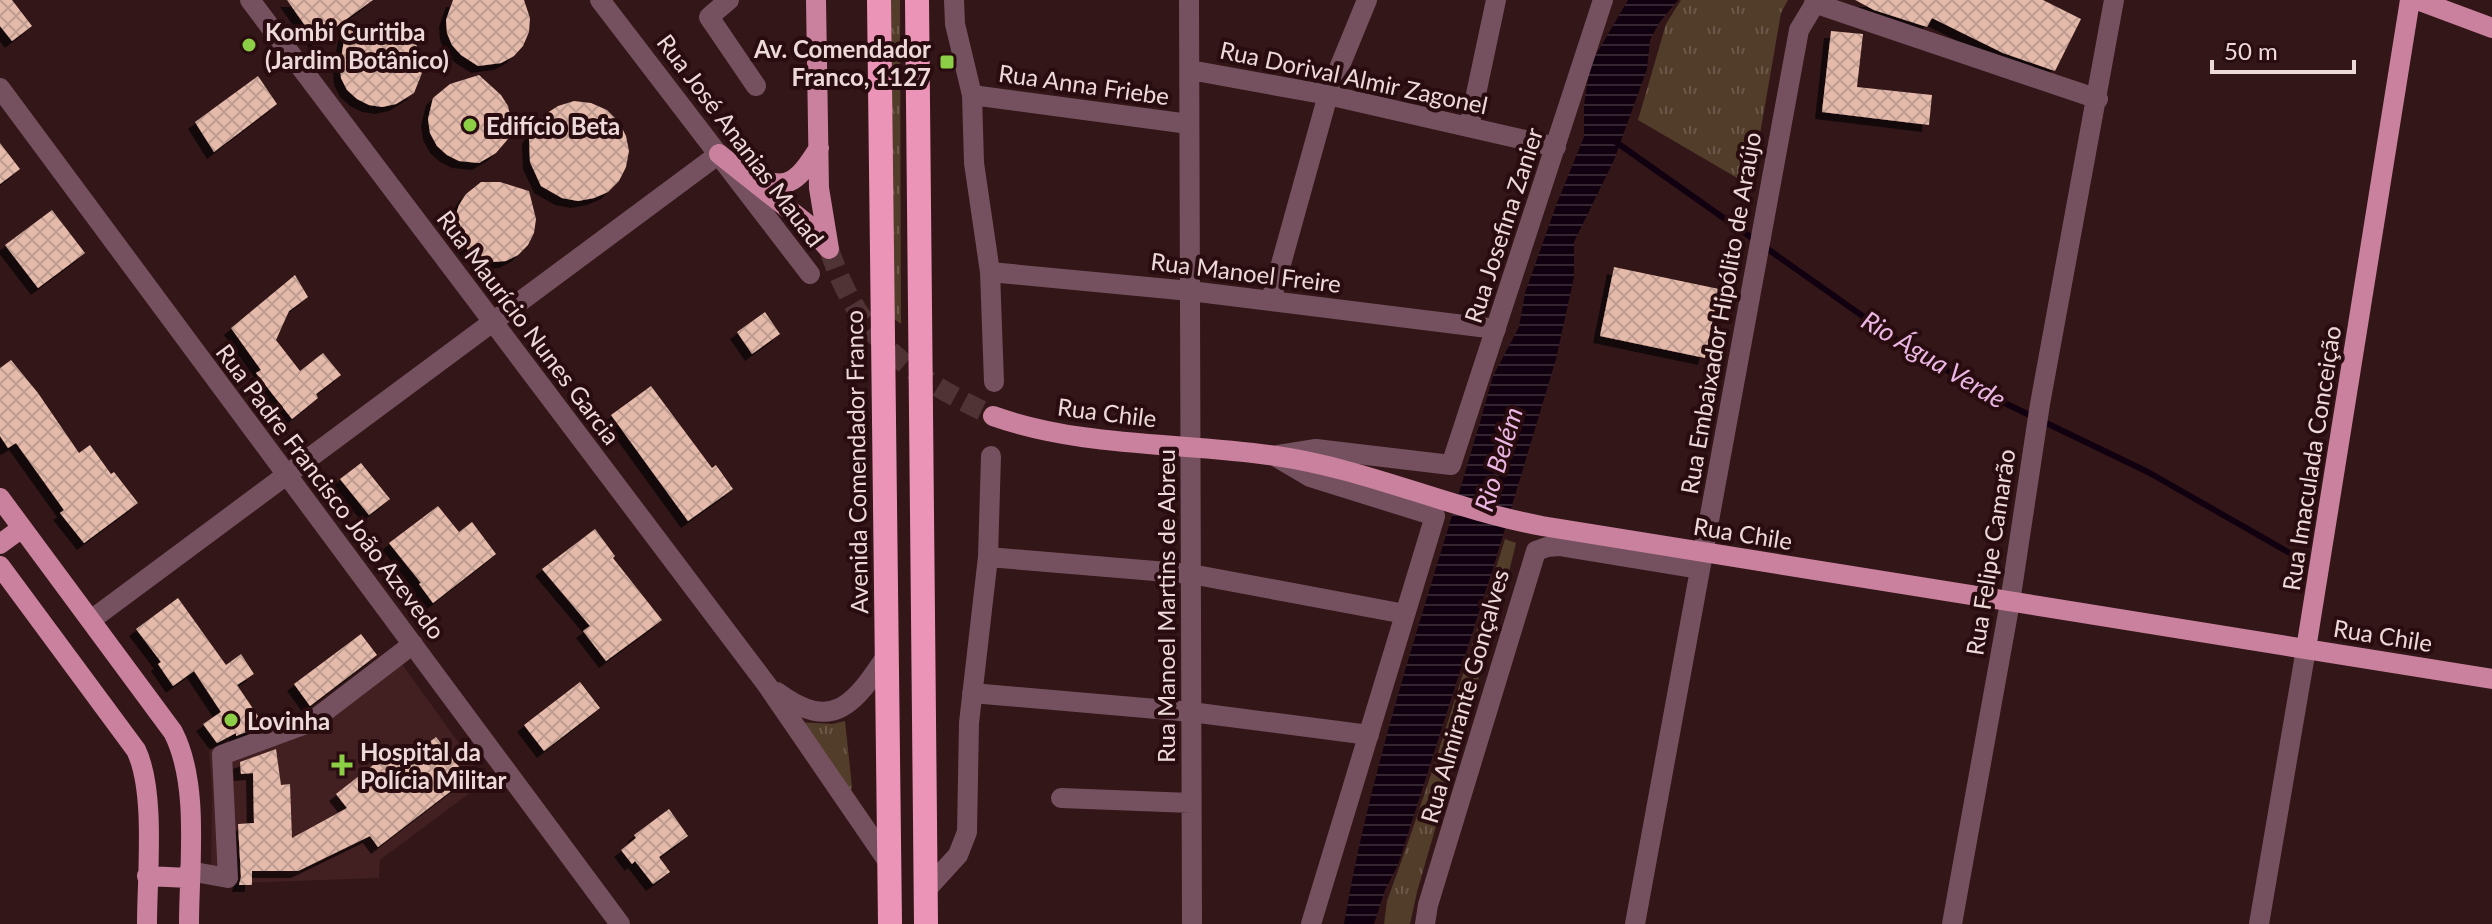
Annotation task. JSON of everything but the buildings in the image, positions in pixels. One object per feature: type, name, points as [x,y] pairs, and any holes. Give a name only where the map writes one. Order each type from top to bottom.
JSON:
[{"type":"highway","name":"Avenida Comendador Franco","points":[[879,0],[889,863],[884,923]]},
{"type":"highway","points":[[917,0],[926,924]]},
{"type":"main road","points":[[719,154],[806,223],[829,249],[821,204],[816,0]]},
{"type":"main road","name":"Rua Imaculada Conceição","points":[[2306,649],[2410,0]]},
{"type":"main road","points":[[2417,0],[2492,28]]},
{"type":"main road","points":[[719,154],[761,180],[785,184],[798,177],[819,148]]},
{"type":"main road","name":"Rua Chile","points":[[993,416],[1062,435],[1274,455],[1343,470],[1481,513],[1591,534],[1701,561],[2010,602],[2492,679]]},
{"type":"main road","points":[[0,498],[181,746],[189,784],[189,924]]},
{"type":"main road","points":[[0,544],[22,528]]},
{"type":"main road","points":[[0,566],[136,750],[143,764],[147,788],[147,924]]},
{"type":"main road","points":[[147,876],[189,875]]},
{"type":"street","name":"Rua Maurício Nunes Garcia","points":[[250,0],[767,685],[889,863]]},
{"type":"street","name":"Rua José Ananias Mauad","points":[[600,0],[810,274]]},
{"type":"street","points":[[729,0],[709,17],[756,86]]},
{"type":"street","points":[[954,0],[955,24],[972,95],[974,163],[990,272],[994,382]]},
{"type":"street","name":"Rua Manoel Martins de Abreu","points":[[1189,0],[1192,924]]},
{"type":"street","points":[[1271,300],[1328,95],[1367,0]]},
{"type":"street","points":[[1469,127],[1496,0]]},
{"type":"street","name":"Rua Josefina Zanier","points":[[1274,455],[1316,449],[1451,465],[1603,0]]},
{"type":"street","points":[[1816,1],[2098,99]]},
{"type":"street","name":"Rua Embaixador Hipólito de Araújo","points":[[1635,924],[1799,30],[1816,1]]},
{"type":"street","name":"Rua Felipe Camarão","points":[[1952,924],[2010,602],[2040,404],[2098,99],[2107,2]]},
{"type":"street","name":"Rua Dorival Almir Zagonel","points":[[1190,70],[1328,95],[1556,147]]},
{"type":"street","name":"Rua Padre Francisco João Azevedo","points":[[0,88],[620,924]]},
{"type":"street","name":"Rua Anna Friebe","points":[[972,95],[1189,124]]},
{"type":"street","points":[[91,620],[719,154]]},
{"type":"street","name":"Rua Manoel Freire","points":[[990,272],[1271,300],[1496,329]]},
{"type":"street","points":[[1274,455],[1310,477],[1435,516],[1311,924]]},
{"type":"street","points":[[926,890],[958,855],[967,832],[968,741],[988,557],[991,456]]},
{"type":"street","name":"Rua Almirante Gonçalves","points":[[1425,924],[1428,905],[1536,551],[1559,546],[1701,561]]},
{"type":"street","points":[[988,557],[1191,574],[1405,614]]},
{"type":"street","points":[[189,875],[228,878],[222,755],[311,722],[413,644]]},
{"type":"street","name":"Rua Imaculada Conceição","points":[[2259,924],[2306,649]]},
{"type":"street","name":"Rua Maurício Nunes Garcia","points":[[767,685],[812,711],[837,710],[855,699],[887,655]]},
{"type":"street","points":[[972,693],[1191,712],[1369,735]]},
{"type":"street","points":[[1061,798],[1191,803]]},
{"type":"shaded area","name":"Hospital da Polícia Militar","points":[[392,650],[486,781],[380,860],[379,878],[211,884],[209,748],[277,732],[313,710]]},
{"type":"green space","points":[[883,0],[900,0],[901,324],[886,313]]},
{"type":"green space","points":[[1681,0],[1788,0],[1781,13],[1751,186],[1638,120],[1666,24]]},
{"type":"green space","points":[[1505,539],[1516,543],[1508,576],[1410,924],[1384,924],[1387,901],[1434,766]]},
{"type":"green space","points":[[845,721],[851,791],[797,722],[832,724]]},
{"type":"water","name":"Rio Belém","points":[[1628,0],[1678,0],[1650,40],[1647,69],[1614,160],[1574,242],[1574,277],[1556,359],[1398,865],[1385,890],[1374,924],[1344,924],[1392,716],[1493,376],[1519,327],[1525,293],[1584,137],[1584,105],[1590,65]]},
{"type":"waterway","name":"Rio Água Verde","points":[[1613,140],[1898,341],[1988,395],[2148,472],[2295,556]]},
{"type":"tunnel","points":[[829,249],[855,307],[891,351],[936,386],[993,416]]},
{"type":"place","name":"Kombi Curitiba (Jardim Botânico)","points":[[249,45]]},
{"type":"place","name":"Av. Comendador Franco, 1127","points":[[947,62]]},
{"type":"place","name":"Edifício Beta","points":[[470,125]]},
{"type":"place","name":"Lovinha","points":[[231,720]]},
{"type":"place","name":"Hospital da Polícia Militar","points":[[342,765]]}]
